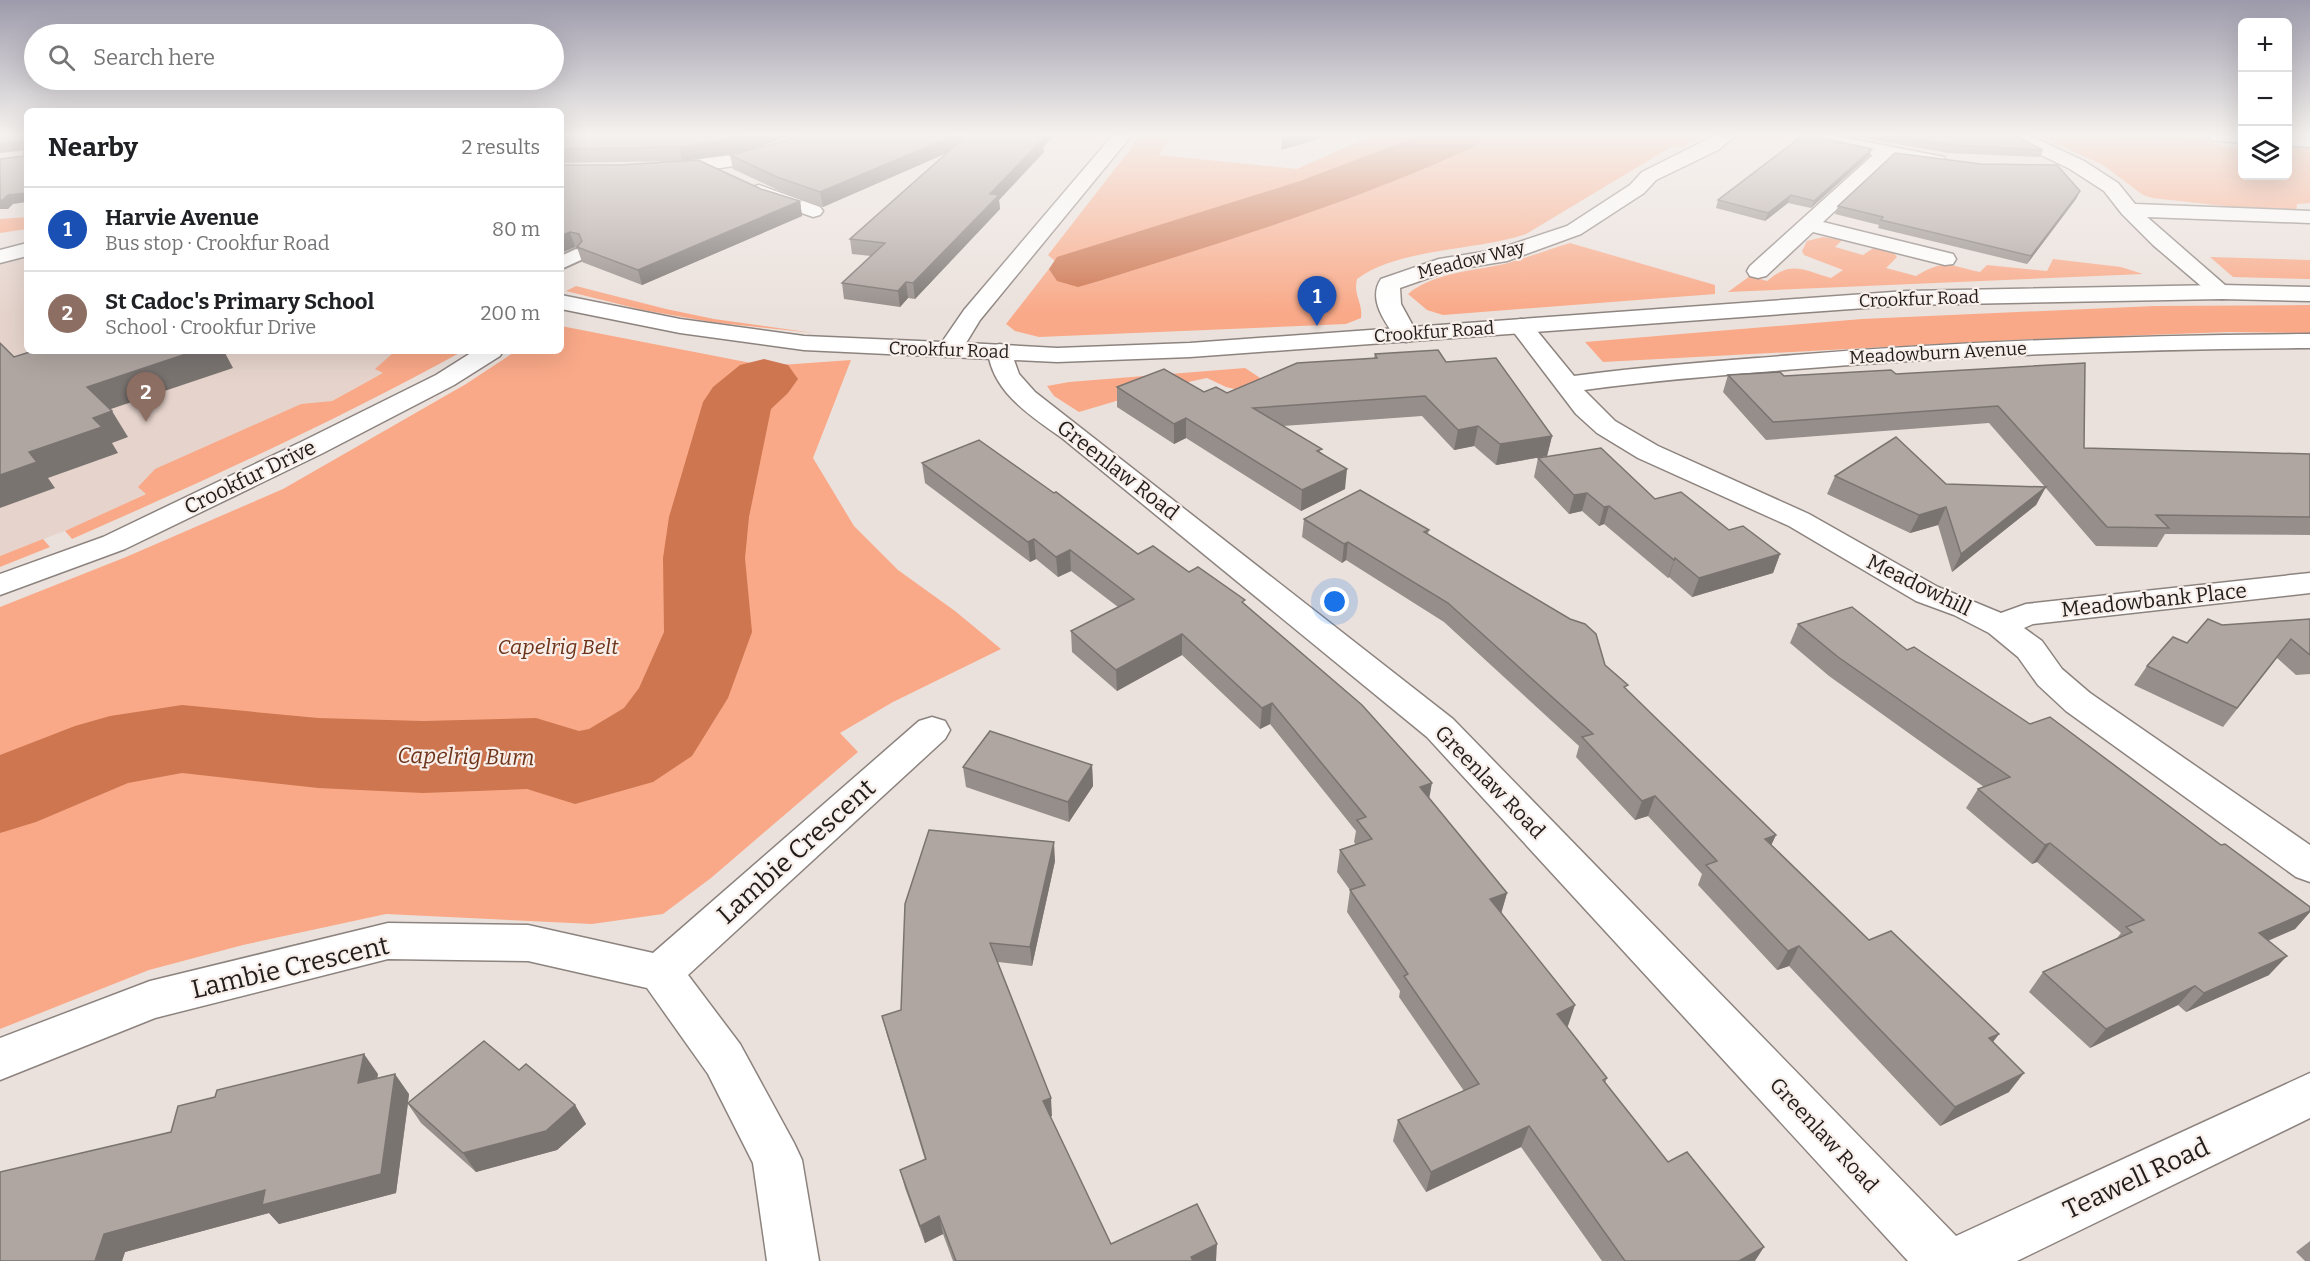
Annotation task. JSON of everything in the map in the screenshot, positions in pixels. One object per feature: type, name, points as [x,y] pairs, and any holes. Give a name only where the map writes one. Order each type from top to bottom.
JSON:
[{"type":"street","points":[[770,195],[787,202],[812,202]]},
{"type":"street","points":[[950,351],[957,336],[972,315],[1073,195]]},
{"type":"street","name":"Meadow Way","points":[[1406,335],[1389,306],[1386,295],[1389,284],[1447,264],[1499,256],[1575,230],[1628,195]]},
{"type":"street","points":[[1758,271],[1842,195]]},
{"type":"street","points":[[2116,195],[2160,241],[2222,292]]},
{"type":"street","points":[[2129,210],[2310,218]]},
{"type":"street","points":[[1809,225],[1945,259]]},
{"type":"street","points":[[0,257],[24,250]]},
{"type":"street","name":"Crookfur Road","points":[[564,304],[680,326],[804,343],[1057,355],[1190,350],[1907,298],[2222,292],[2310,294]]},
{"type":"street","name":"Meadowhill","points":[[1521,326],[1585,408],[1606,427],[1648,452],[1798,520],[1927,594],[1965,608],[2001,626],[2030,649],[2050,678],[2078,702],[2310,866]]},
{"type":"street","name":"Meadowburn Avenue","points":[[1567,385],[1640,374],[1941,351],[2166,341],[2310,341]]},
{"type":"street","name":"Greenlaw Road","points":[[1000,351],[999,360],[1006,374],[1028,401],[1072,432],[1440,728],[1943,1261]]},
{"type":"street","name":"Crookfur Drive","points":[[0,585],[135,533],[324,442],[445,380],[486,354]]},
{"type":"street","name":"Meadowbank Place","points":[[2001,626],[2026,614],[2310,583]]},
{"type":"street","name":"Lambie Crescent","points":[[0,1059],[150,1000],[388,941],[528,943],[661,973],[932,730]]},
{"type":"street","points":[[661,973],[724,1059],[777,1160],[794,1261]]},
{"type":"street","name":"Teawell Road","points":[[1961,1261],[2310,1095]]},
{"type":"shaded area","points":[[24,258],[24,354],[422,354],[253,443],[75,527],[0,556],[0,265]]},
{"type":"green space","points":[[1095,195],[1591,195],[1526,234],[1506,240],[1415,256],[1374,269],[1357,279],[1356,290],[1361,318],[1346,324],[1039,337],[1015,331],[1006,324],[1055,261],[1048,255]]},
{"type":"green space","points":[[2143,195],[2310,195],[2310,203],[2297,204],[2296,214],[2152,198]]},
{"type":"green space","points":[[24,217],[24,229],[0,233],[0,219]]},
{"type":"green space","points":[[1823,237],[1842,240],[1835,247],[1863,255],[1875,247],[1894,253],[1897,257],[1886,268],[1916,276],[1940,265],[1980,272],[1987,265],[2047,271],[2053,259],[2121,267],[2143,274],[1728,292],[1750,276],[1767,281],[1790,269],[1805,270],[1831,278],[1843,270],[1804,255],[1802,251],[1807,241]]},
{"type":"green space","points":[[1570,243],[1715,285],[1715,294],[1443,315],[1427,310],[1408,294],[1442,277],[1508,263]]},
{"type":"green space","points":[[2210,257],[2310,260],[2310,279],[2233,277]]},
{"type":"green space","points":[[576,286],[714,319],[814,333],[711,322],[643,310],[566,291]]},
{"type":"green space","points":[[2310,305],[2310,333],[2229,332],[2035,339],[1603,362],[1585,342],[1862,319],[2154,306]]},
{"type":"green space","name":"Capelrig Belt","points":[[564,327],[767,366],[851,360],[813,458],[854,526],[898,570],[955,611],[1001,649],[893,702],[840,733],[858,752],[711,878],[663,914],[592,924],[386,914],[243,945],[149,970],[0,1029],[0,607],[126,557],[283,489],[466,384],[511,354],[564,354]]},
{"type":"green space","points":[[392,354],[457,354],[318,426],[171,495],[72,539],[65,531],[146,494],[138,487],[155,469],[301,404],[332,401],[383,373],[375,369]]},
{"type":"green space","points":[[1245,368],[1271,385],[1248,392],[1226,387],[1207,378],[1160,388],[1079,412],[1054,396],[1047,386],[1069,382]]},
{"type":"green space","points":[[43,539],[50,547],[0,567],[0,556]]},
{"type":"building","points":[[0,195],[9,195],[3,200],[0,200]]},
{"type":"building","points":[[564,195],[780,195],[800,201],[638,270],[577,247],[582,241],[579,234],[570,232],[564,235]]},
{"type":"building","points":[[900,195],[999,195],[913,283],[906,282],[898,291],[842,283],[885,243],[850,239]]},
{"type":"building","points":[[1725,195],[1821,195],[1814,201],[1791,195],[1768,213],[1718,200]]},
{"type":"building","points":[[1850,195],[2077,195],[2031,256],[1881,220],[1883,217],[1838,206]]},
{"type":"building","points":[[0,343],[14,357],[24,354],[186,354],[87,387],[112,411],[93,418],[102,427],[29,452],[37,462],[0,475]]},
{"type":"building","points":[[1438,350],[1446,362],[1496,358],[1552,436],[1500,444],[1478,426],[1458,430],[1425,396],[1253,408],[1322,449],[1317,451],[1347,469],[1302,490],[1186,418],[1174,424],[1117,387],[1164,369],[1204,392],[1216,387],[1227,393],[1297,363],[1377,358],[1375,354]]},
{"type":"building","points":[[2085,363],[2084,448],[2310,454],[2310,517],[2156,515],[2169,528],[2107,527],[1998,406],[1773,422],[1728,375],[1780,372],[1784,376],[1891,370],[1896,374]]},
{"type":"building","points":[[1896,437],[1946,484],[2046,487],[1961,554],[1946,507],[1919,515],[1835,476]]},
{"type":"building","points":[[979,440],[1054,493],[1056,492],[1138,554],[1153,546],[1189,572],[1198,567],[1245,600],[1242,602],[1362,705],[1432,783],[1420,787],[1507,893],[1490,899],[1575,1005],[1557,1014],[1607,1078],[1603,1080],[1668,1162],[1687,1152],[1764,1247],[1739,1261],[1625,1261],[1529,1126],[1431,1172],[1398,1120],[1479,1084],[1404,976],[1408,974],[1350,890],[1365,885],[1340,850],[1372,839],[1357,820],[1366,817],[1272,703],[1262,708],[1182,634],[1116,670],[1071,631],[1134,599],[1070,550],[1056,557],[1034,539],[1028,542],[922,463]]},
{"type":"building","points":[[1601,448],[1655,499],[1681,492],[1729,530],[1743,526],[1780,554],[1699,578],[1609,506],[1604,507],[1587,493],[1574,495],[1538,458]]},
{"type":"building","points":[[1360,490],[1429,530],[1424,532],[1570,619],[1585,624],[1596,634],[1605,665],[1628,685],[1624,687],[1776,835],[1765,839],[1869,940],[1891,931],[1999,1034],[1989,1038],[2024,1073],[1955,1107],[1799,946],[1788,951],[1706,865],[1717,861],[1655,796],[1642,801],[1582,737],[1593,734],[1448,603],[1348,542],[1344,544],[1304,519]]},
{"type":"building","points":[[1852,607],[1907,650],[1914,647],[2030,724],[2050,717],[2221,845],[2225,844],[2310,907],[2310,911],[2259,933],[2287,956],[2204,993],[2195,986],[2106,1029],[2043,972],[2132,932],[2126,927],[2144,920],[2050,843],[2045,845],[1978,789],[2010,777],[1838,657],[1798,624]]},
{"type":"building","points":[[2208,619],[2222,625],[2310,619],[2310,655],[2291,639],[2237,708],[2147,666],[2173,637],[2187,643]]},
{"type":"building","points":[[990,731],[1092,765],[1068,802],[963,767]]},
{"type":"building","points":[[929,830],[1054,842],[1030,947],[990,943],[1051,1098],[1043,1101],[1111,1244],[1197,1204],[1217,1244],[1191,1257],[1193,1261],[956,1261],[939,1216],[920,1226],[900,1170],[926,1159],[882,1016],[901,1010],[905,904]]},
{"type":"building","points":[[484,1041],[519,1070],[526,1064],[575,1105],[546,1131],[463,1153],[408,1103]]},
{"type":"building","points":[[364,1054],[358,1083],[395,1074],[381,1174],[262,1205],[265,1190],[104,1234],[95,1261],[0,1261],[0,1172],[171,1132],[178,1106],[215,1097],[217,1090]]},
{"type":"waterway","name":"Capelrig Burn","points":[[1078,269],[1313,195]]},
{"type":"waterway","name":"Capelrig Burn","points":[[0,795],[110,751],[182,739],[318,753],[423,757],[536,753],[575,768],[618,757],[658,732],[681,698],[708,632],[704,558],[709,517],[738,402],[764,379]]},
{"type":"place","name":"Harvie Avenue","points":[[1317,326]]},
{"type":"place","name":"St Cadoc's Primary School","points":[[146,422]]}]
